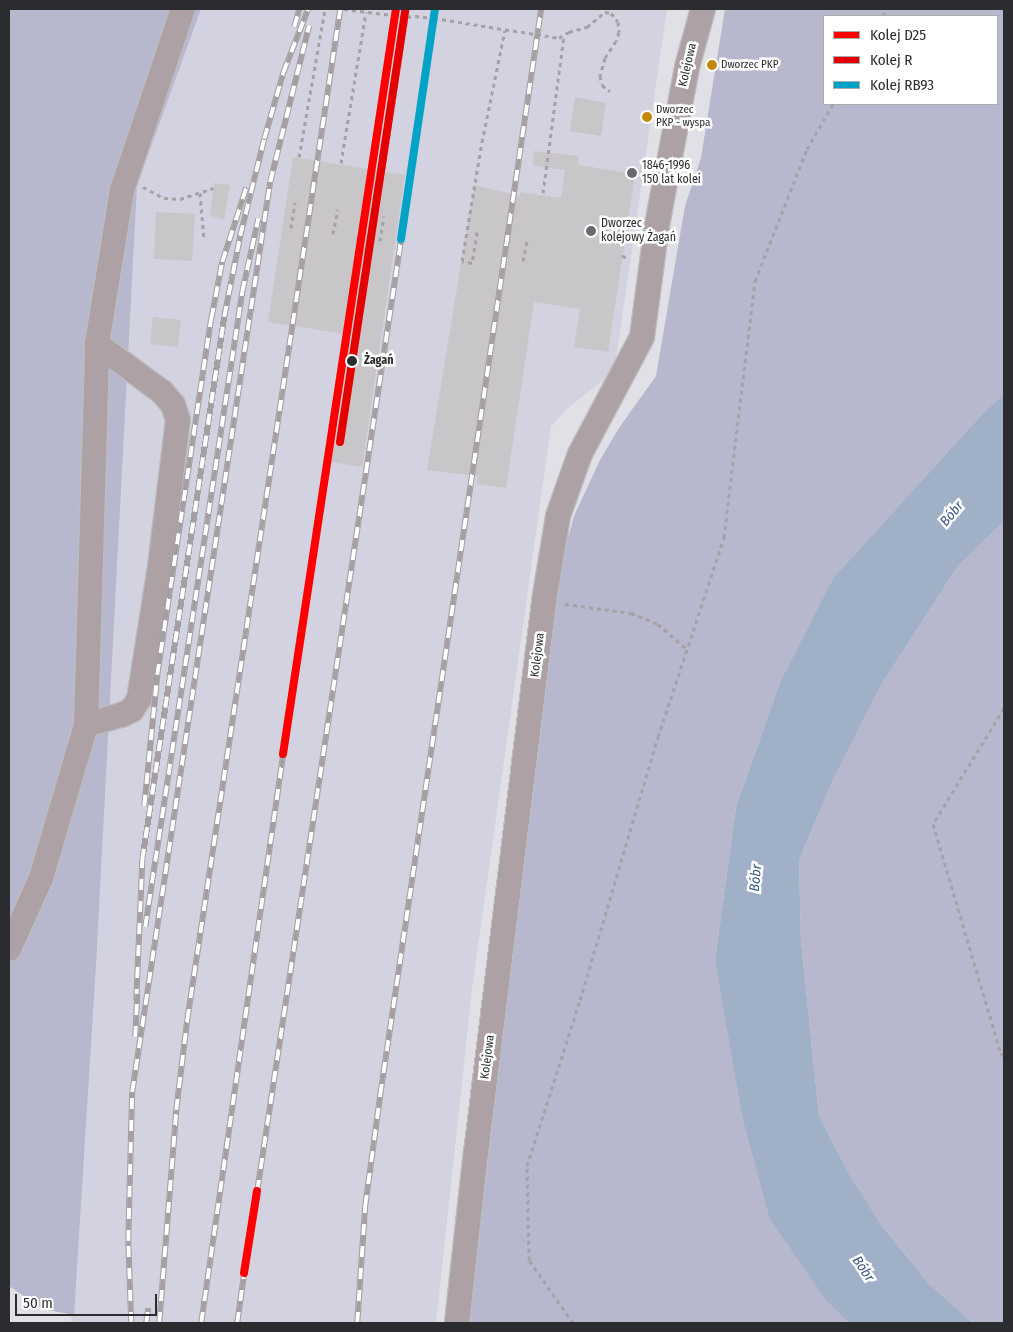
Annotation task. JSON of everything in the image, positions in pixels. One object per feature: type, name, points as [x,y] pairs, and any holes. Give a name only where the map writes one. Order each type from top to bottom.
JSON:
[{"type":"street","points":[[9,949],[41,878],[86,725],[97,344],[107,270],[126,178],[184,9]]},
{"type":"street","name":"Kolejowa","points":[[457,1323],[476,1152],[544,601],[558,516],[580,454],[642,337],[657,225],[687,67],[703,9]]},
{"type":"street","points":[[86,725],[122,715],[132,710],[139,699],[160,566],[178,420],[173,405],[162,392],[97,344]]},
{"type":"path","points":[[299,157],[325,9]]},
{"type":"path","points":[[344,9],[408,17],[434,18],[559,38],[587,27],[605,12],[614,15],[618,22],[619,32],[616,41],[605,58],[600,76],[602,85],[610,91]]},
{"type":"path","points":[[340,163],[366,12]]},
{"type":"path","points":[[384,169],[408,17]]},
{"type":"path","points":[[477,232],[472,263],[462,261],[482,142],[505,30]]},
{"type":"path","points":[[543,193],[564,35]]},
{"type":"path","points":[[573,1323],[529,1260],[527,1166],[583,991],[658,737],[724,537],[755,281],[807,149],[832,105]]},
{"type":"path","points":[[126,178],[164,198],[180,199],[213,188]]},
{"type":"path","points":[[200,193],[204,240]]},
{"type":"path","points":[[291,228],[295,202]]},
{"type":"path","points":[[333,234],[338,209]]},
{"type":"path","points":[[380,241],[384,216]]},
{"type":"path","points":[[523,261],[526,240]]},
{"type":"path","points":[[622,256],[627,257]]},
{"type":"path","points":[[564,604],[631,613],[658,624],[687,649]]},
{"type":"path","points":[[1004,708],[933,824],[1001,1053],[1004,1057]]},
{"type":"shaded area","points":[[9,9],[201,9],[137,185],[96,965],[74,1315],[43,1309],[9,1286]]},
{"type":"shaded area","points":[[192,9],[667,9],[614,372],[569,407],[551,426],[472,989],[436,1323],[71,1323],[128,201]]},
{"type":"shaded area","points":[[725,9],[1004,9],[1004,394],[984,412],[833,578],[780,682],[736,807],[715,960],[828,1303],[849,1323],[465,1323],[533,762],[564,553],[574,516],[600,460],[619,428],[656,376],[685,206],[701,158]]},
{"type":"shaded area","points":[[1004,521],[1004,1323],[973,1323],[929,1284],[882,1226],[848,1172],[819,1116],[801,941],[799,860],[833,780],[881,685],[958,566]]},
{"type":"water","name":"Bóbr","points":[[1004,394],[1004,521],[958,566],[881,685],[833,780],[799,860],[801,941],[819,1116],[848,1172],[882,1226],[929,1284],[973,1323],[849,1323],[828,1303],[770,1219],[743,1120],[715,960],[736,807],[780,682],[833,578],[984,412]]},
{"type":"building","points":[[575,97],[606,103],[601,136],[570,131]]},
{"type":"building","points":[[534,151],[579,156],[578,165],[635,174],[608,352],[574,347],[580,309],[534,302],[506,488],[477,484],[478,476],[427,470],[474,185],[520,196],[520,192],[561,198],[565,170],[533,165]]},
{"type":"building","points":[[293,157],[405,175],[362,467],[332,462],[351,335],[268,322]]},
{"type":"building","points":[[214,183],[230,185],[224,219],[210,216]]},
{"type":"building","points":[[156,212],[195,214],[192,261],[154,259]]},
{"type":"building","points":[[153,317],[181,320],[178,347],[150,344]]},
{"type":"railway","points":[[294,27],[299,9]]},
{"type":"railway","points":[[136,1000],[142,860],[224,317],[240,236],[264,139],[283,73],[308,9]]},
{"type":"railway","points":[[159,1323],[176,1110],[187,1020],[340,9]]},
{"type":"railway","points":[[357,1323],[365,1206],[380,1095],[541,9]]},
{"type":"railway","points":[[131,1323],[128,1241],[132,1092],[270,182],[309,26]]},
{"type":"railway","points":[[144,806],[157,675],[211,319],[222,262],[246,188]]},
{"type":"railway","points":[[145,927],[242,292],[258,219]]},
{"type":"railway","points":[[257,1191],[401,239]]},
{"type":"railway","points":[[201,1323],[283,754]]},
{"type":"railway","points":[[135,1037],[137,994]]},
{"type":"railway","points":[[237,1323],[244,1273]]},
{"type":"railway","points":[[146,1323],[148,1308]]},
{"type":"rail line","name":"D25","points":[[283,754],[396,9]]},
{"type":"rail line","name":"RB93","points":[[401,239],[435,9]]},
{"type":"rail line","name":"R","points":[[340,442],[405,10]]},
{"type":"rail line","name":"D25","points":[[244,1273],[257,1191]]},
{"type":"place","name":"Dworzec PKP","points":[[712,65]]},
{"type":"place","name":"Dworzec PKP - wyspa","points":[[647,117]]},
{"type":"place","name":"1846-1996 150 lat kolei","points":[[632,173]]},
{"type":"place","name":"Dworzec kolejowy Żagań","points":[[591,231]]},
{"type":"place","name":"Żagań","points":[[352,361]]}]
